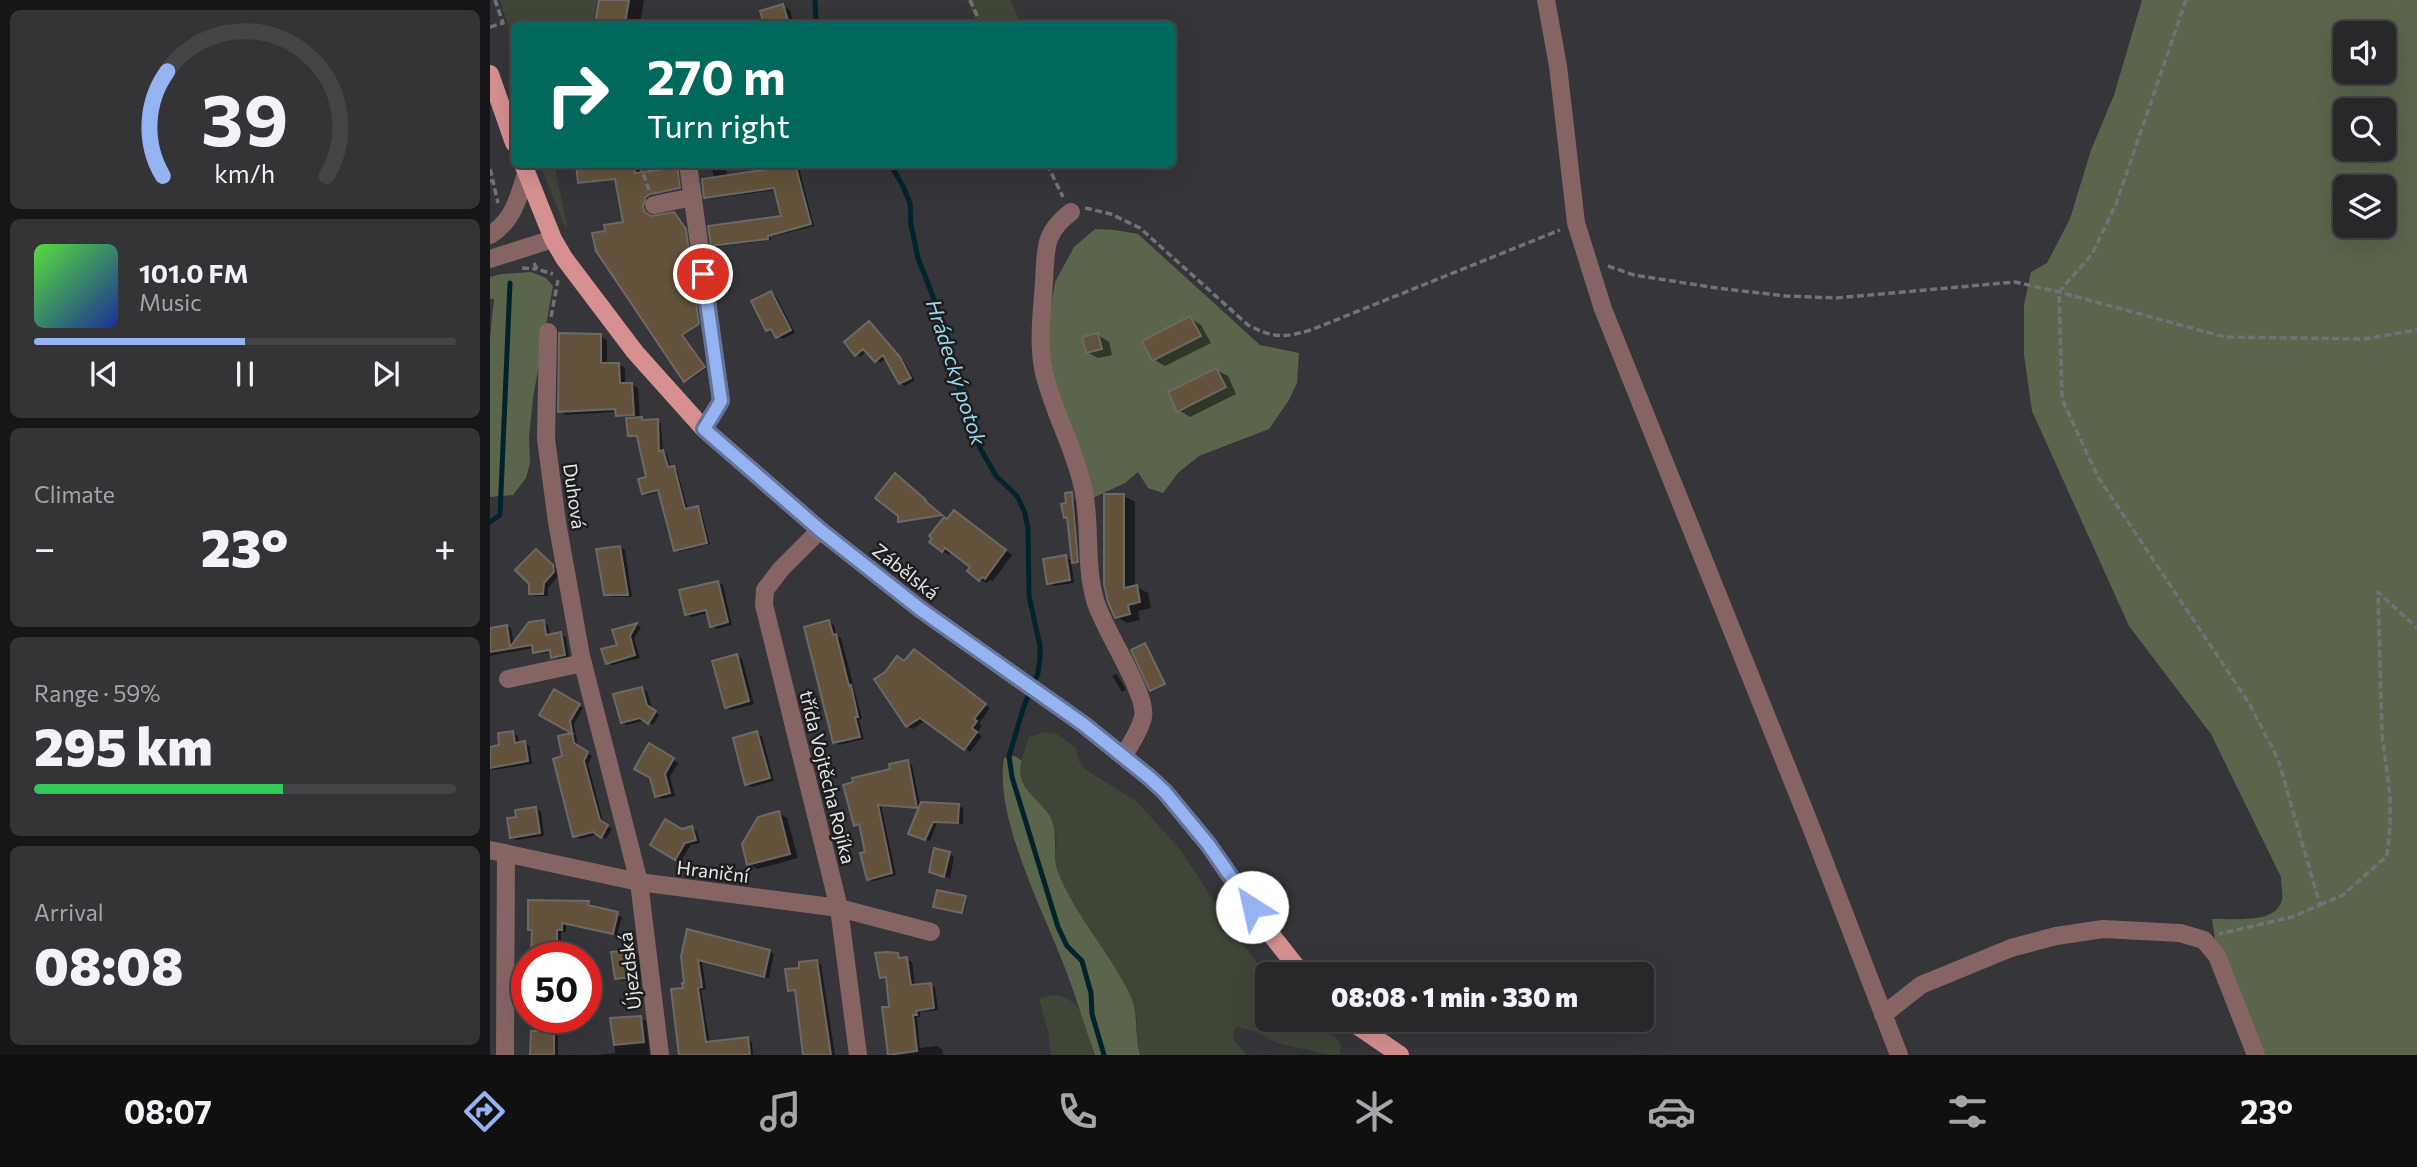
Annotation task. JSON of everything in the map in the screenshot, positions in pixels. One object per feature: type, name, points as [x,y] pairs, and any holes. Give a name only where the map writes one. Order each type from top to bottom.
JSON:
[{"type":"main road","points":[[490,74],[511,134]]},
{"type":"main road","name":"Zábělská","points":[[524,169],[553,239],[564,258],[635,352],[704,429],[820,530],[920,609],[1124,755],[1165,792],[1208,844],[1293,962]]},
{"type":"main road","points":[[1366,1032],[1399,1055]]},
{"type":"street","points":[[1546,0],[1558,66],[1576,223],[1603,309],[1811,827],[1899,1055]]},
{"type":"street","points":[[689,168],[721,401],[704,429]]},
{"type":"street","points":[[490,234],[500,229],[509,218],[518,200],[524,169]]},
{"type":"street","points":[[654,205],[693,197]]},
{"type":"street","points":[[1071,212],[1057,222],[1047,237],[1040,339],[1043,368],[1083,486],[1090,576],[1095,601],[1110,639],[1142,700],[1143,715],[1124,755]]},
{"type":"street","points":[[490,259],[553,239]]},
{"type":"street","name":"Duhová","points":[[548,332],[546,439],[557,522],[583,663],[639,882]]},
{"type":"street","name":"třída Vojtěcha Rojíka","points":[[820,530],[781,569],[765,590],[764,605],[839,908],[858,1055]]},
{"type":"street","points":[[508,679],[583,663]]},
{"type":"street","points":[[498,852],[505,1055]]},
{"type":"street","name":"Hraniční","points":[[498,852],[639,882],[839,908],[931,932]]},
{"type":"street","name":"Újezdská","points":[[639,882],[660,1055]]},
{"type":"street","points":[[1883,1015],[1921,985],[2011,948],[2056,936],[2103,929],[2180,933],[2204,940],[2217,956],[2256,1055]]},
{"type":"path","points":[[490,27],[503,23],[495,0]]},
{"type":"path","points":[[970,0],[980,21]]},
{"type":"path","points":[[2186,0],[2116,204],[2092,254],[2059,292],[2062,399],[2098,477],[2249,703],[2278,759],[2320,905]]},
{"type":"path","points":[[641,168],[654,205]]},
{"type":"path","points":[[1049,168],[1071,212],[1080,208],[1091,208],[1140,228],[1248,325],[1267,335],[1281,336],[1311,330],[1576,223]]},
{"type":"path","points":[[490,169],[493,181]]},
{"type":"path","points":[[548,332],[564,258]]},
{"type":"path","points":[[1587,260],[1634,275],[1786,296],[1836,298],[2015,282],[2225,337],[2364,339],[2417,330]]},
{"type":"path","points":[[2204,940],[2226,932],[2292,917],[2343,895],[2387,856],[2390,796],[2382,734],[2378,592],[2417,628]]},
{"type":"green space","points":[[500,0],[597,0],[594,21],[511,21],[511,35]]},
{"type":"green space","points":[[967,0],[1011,0],[1019,21],[977,21]]},
{"type":"green space","points":[[2142,0],[2417,0],[2417,1055],[2256,1055],[2217,956],[2212,919],[2262,917],[2271,913],[2278,908],[2282,900],[2281,877],[2211,734],[2129,626],[2032,411],[2024,355],[2024,305],[2031,272],[2047,263],[2070,219],[2091,150],[2114,95]]},
{"type":"green space","points":[[541,168],[555,168],[567,225],[565,227]]},
{"type":"green space","points":[[1095,229],[1138,234],[1260,345],[1299,353],[1297,383],[1269,429],[1199,456],[1178,473],[1163,493],[1148,488],[1138,472],[1125,483],[1093,498],[1052,375],[1046,333],[1055,282],[1074,247]]},
{"type":"green space","points":[[531,272],[546,278],[553,286],[533,398],[529,437],[530,463],[526,478],[513,495],[490,497],[490,337],[494,299],[490,299],[490,277]]},
{"type":"green space","points":[[1045,732],[1057,734],[1076,748],[1079,761],[1085,769],[1137,802],[1180,849],[1256,962],[1255,1032],[1237,1027],[1233,1033],[1234,1040],[1247,1055],[1140,1055],[1137,1045],[1137,1019],[1113,967],[1062,882],[1055,854],[1057,838],[1020,777],[1019,768],[1029,737]]},
{"type":"green space","points":[[1015,756],[1022,761],[1020,770],[1024,784],[1052,822],[1056,865],[1065,889],[1114,965],[1131,997],[1140,1055],[1095,1055],[1013,834],[1003,781],[1004,758]]},
{"type":"green space","points":[[1052,995],[1071,1001],[1078,1008],[1095,1055],[1051,1055],[1039,998]]},
{"type":"green space","points":[[1257,1032],[1327,1032],[1341,1044],[1340,1055],[1330,1055],[1276,1043]]},
{"type":"building","points":[[599,0],[629,0],[626,21],[596,21]]},
{"type":"building","points":[[783,4],[788,21],[763,21],[760,11]]},
{"type":"building","points":[[576,168],[634,168],[635,173],[678,168],[680,188],[651,194],[646,197],[643,207],[651,216],[674,212],[686,229],[699,324],[682,335],[705,367],[684,382],[596,251],[592,233],[605,231],[604,225],[623,222],[615,179],[578,183]]},
{"type":"building","points":[[796,168],[811,224],[768,236],[768,239],[711,246],[708,226],[781,216],[774,188],[704,198],[702,179],[769,169]]},
{"type":"building","points":[[771,291],[791,330],[776,338],[771,329],[766,331],[751,301]]},
{"type":"building","points":[[1190,316],[1201,336],[1152,361],[1142,341]]},
{"type":"building","points":[[869,321],[900,357],[911,378],[899,384],[883,355],[875,362],[863,349],[855,356],[844,342]]},
{"type":"building","points":[[559,333],[601,334],[601,363],[619,363],[620,383],[632,383],[634,415],[616,416],[615,409],[558,412]]},
{"type":"building","points":[[1098,333],[1102,349],[1086,353],[1082,337]]},
{"type":"building","points":[[1216,368],[1226,387],[1177,412],[1168,392]]},
{"type":"building","points":[[642,417],[642,420],[658,419],[659,451],[663,450],[668,467],[674,466],[685,509],[698,506],[707,543],[674,551],[658,490],[642,494],[638,479],[646,477],[637,436],[628,436],[626,418]]},
{"type":"building","points":[[895,473],[942,515],[898,522],[898,516],[875,498]]},
{"type":"building","points":[[1072,492],[1078,562],[1072,563],[1067,517],[1064,518],[1061,504],[1066,503],[1065,493]]},
{"type":"building","points":[[1104,494],[1124,494],[1124,588],[1137,585],[1140,602],[1128,605],[1130,614],[1115,618],[1104,584]]},
{"type":"building","points":[[954,510],[1006,550],[985,579],[982,577],[979,581],[967,571],[970,567],[945,548],[942,552],[929,542],[932,538],[929,536],[944,517],[947,519]]},
{"type":"building","points":[[620,546],[628,595],[604,595],[596,549]]},
{"type":"building","points":[[536,549],[553,565],[554,572],[544,583],[543,594],[529,594],[529,584],[515,570]]},
{"type":"building","points":[[1066,555],[1070,580],[1047,584],[1043,559]]},
{"type":"building","points":[[718,581],[728,622],[710,627],[706,610],[685,615],[679,590]]},
{"type":"building","points":[[544,620],[546,635],[561,632],[565,655],[551,658],[550,650],[533,653],[532,645],[490,652],[490,628],[507,625],[510,647],[529,622]]},
{"type":"building","points":[[829,620],[833,635],[836,634],[849,686],[851,685],[860,737],[833,743],[804,627]]},
{"type":"building","points":[[637,623],[630,636],[635,655],[606,664],[601,649],[617,645],[612,630]]},
{"type":"building","points":[[1145,643],[1165,684],[1150,691],[1131,650]]},
{"type":"building","points":[[914,649],[986,704],[974,719],[977,721],[972,728],[977,732],[964,750],[920,718],[906,727],[874,679],[885,672],[897,656],[904,661]]},
{"type":"building","points":[[737,654],[749,701],[725,708],[712,661]]},
{"type":"building","points":[[642,687],[647,705],[656,711],[648,724],[640,718],[621,723],[613,694]]},
{"type":"building","points":[[554,689],[580,704],[570,721],[574,743],[588,752],[584,761],[589,780],[600,820],[608,825],[601,838],[593,832],[573,837],[553,759],[562,756],[558,736],[571,733],[539,715]]},
{"type":"building","points":[[513,731],[515,743],[525,741],[528,761],[490,768],[490,747],[499,745],[498,733]]},
{"type":"building","points":[[757,731],[770,778],[745,785],[733,738]]},
{"type":"building","points":[[649,743],[674,758],[665,774],[670,793],[655,797],[650,778],[634,769]]},
{"type":"building","points":[[908,760],[917,808],[878,805],[892,873],[867,880],[860,853],[865,852],[859,824],[854,826],[843,785],[853,782],[852,778],[890,769],[889,764]]},
{"type":"building","points":[[921,802],[959,804],[958,823],[933,822],[925,840],[908,834]]},
{"type":"building","points":[[536,807],[540,833],[510,838],[507,818],[516,817],[515,810]]},
{"type":"building","points":[[779,811],[790,854],[747,865],[742,844],[758,817]]},
{"type":"building","points":[[665,819],[682,829],[692,826],[696,840],[685,843],[675,860],[650,845]]},
{"type":"building","points":[[934,848],[950,852],[944,877],[929,872]]},
{"type":"building","points":[[937,890],[966,896],[962,913],[933,907]]},
{"type":"building","points":[[528,900],[589,901],[588,905],[618,912],[613,934],[562,923],[562,930],[557,930],[557,942],[532,942],[532,930],[528,930]]},
{"type":"building","points":[[687,929],[770,950],[764,977],[698,960],[702,987],[698,988],[706,1042],[748,1037],[750,1055],[679,1055],[671,989],[683,988],[681,956]]},
{"type":"building","points":[[634,949],[637,977],[615,979],[611,952]]},
{"type":"building","points":[[875,953],[898,953],[899,958],[907,957],[911,985],[931,983],[934,1008],[916,1011],[917,1015],[913,1015],[917,1051],[888,1055],[882,1007],[889,1007],[886,977],[880,978]]},
{"type":"building","points":[[817,960],[831,1055],[803,1055],[795,990],[788,991],[785,969],[799,968],[799,962]]},
{"type":"building","points":[[641,1016],[644,1042],[614,1045],[610,1018]]},
{"type":"building","points":[[531,1033],[554,1033],[554,1055],[530,1055]]},
{"type":"waterway","name":"Hrádecký potok","points":[[815,0],[816,21]]},
{"type":"waterway","name":"Hrádecký potok","points":[[892,168],[910,203],[911,225],[918,258],[944,325],[955,376],[980,448],[996,476],[1017,496],[1024,510],[1028,528],[1029,596],[1040,658],[1038,673],[1024,706],[1009,756],[1012,777],[1058,927],[1067,946],[1082,961],[1091,993],[1092,1014],[1104,1055]]},
{"type":"waterway","points":[[490,522],[500,515],[510,283]]},
{"type":"route","points":[[703,274],[721,401],[704,429],[820,530],[920,609],[1124,755],[1165,792],[1208,844],[1252,907]]}]
